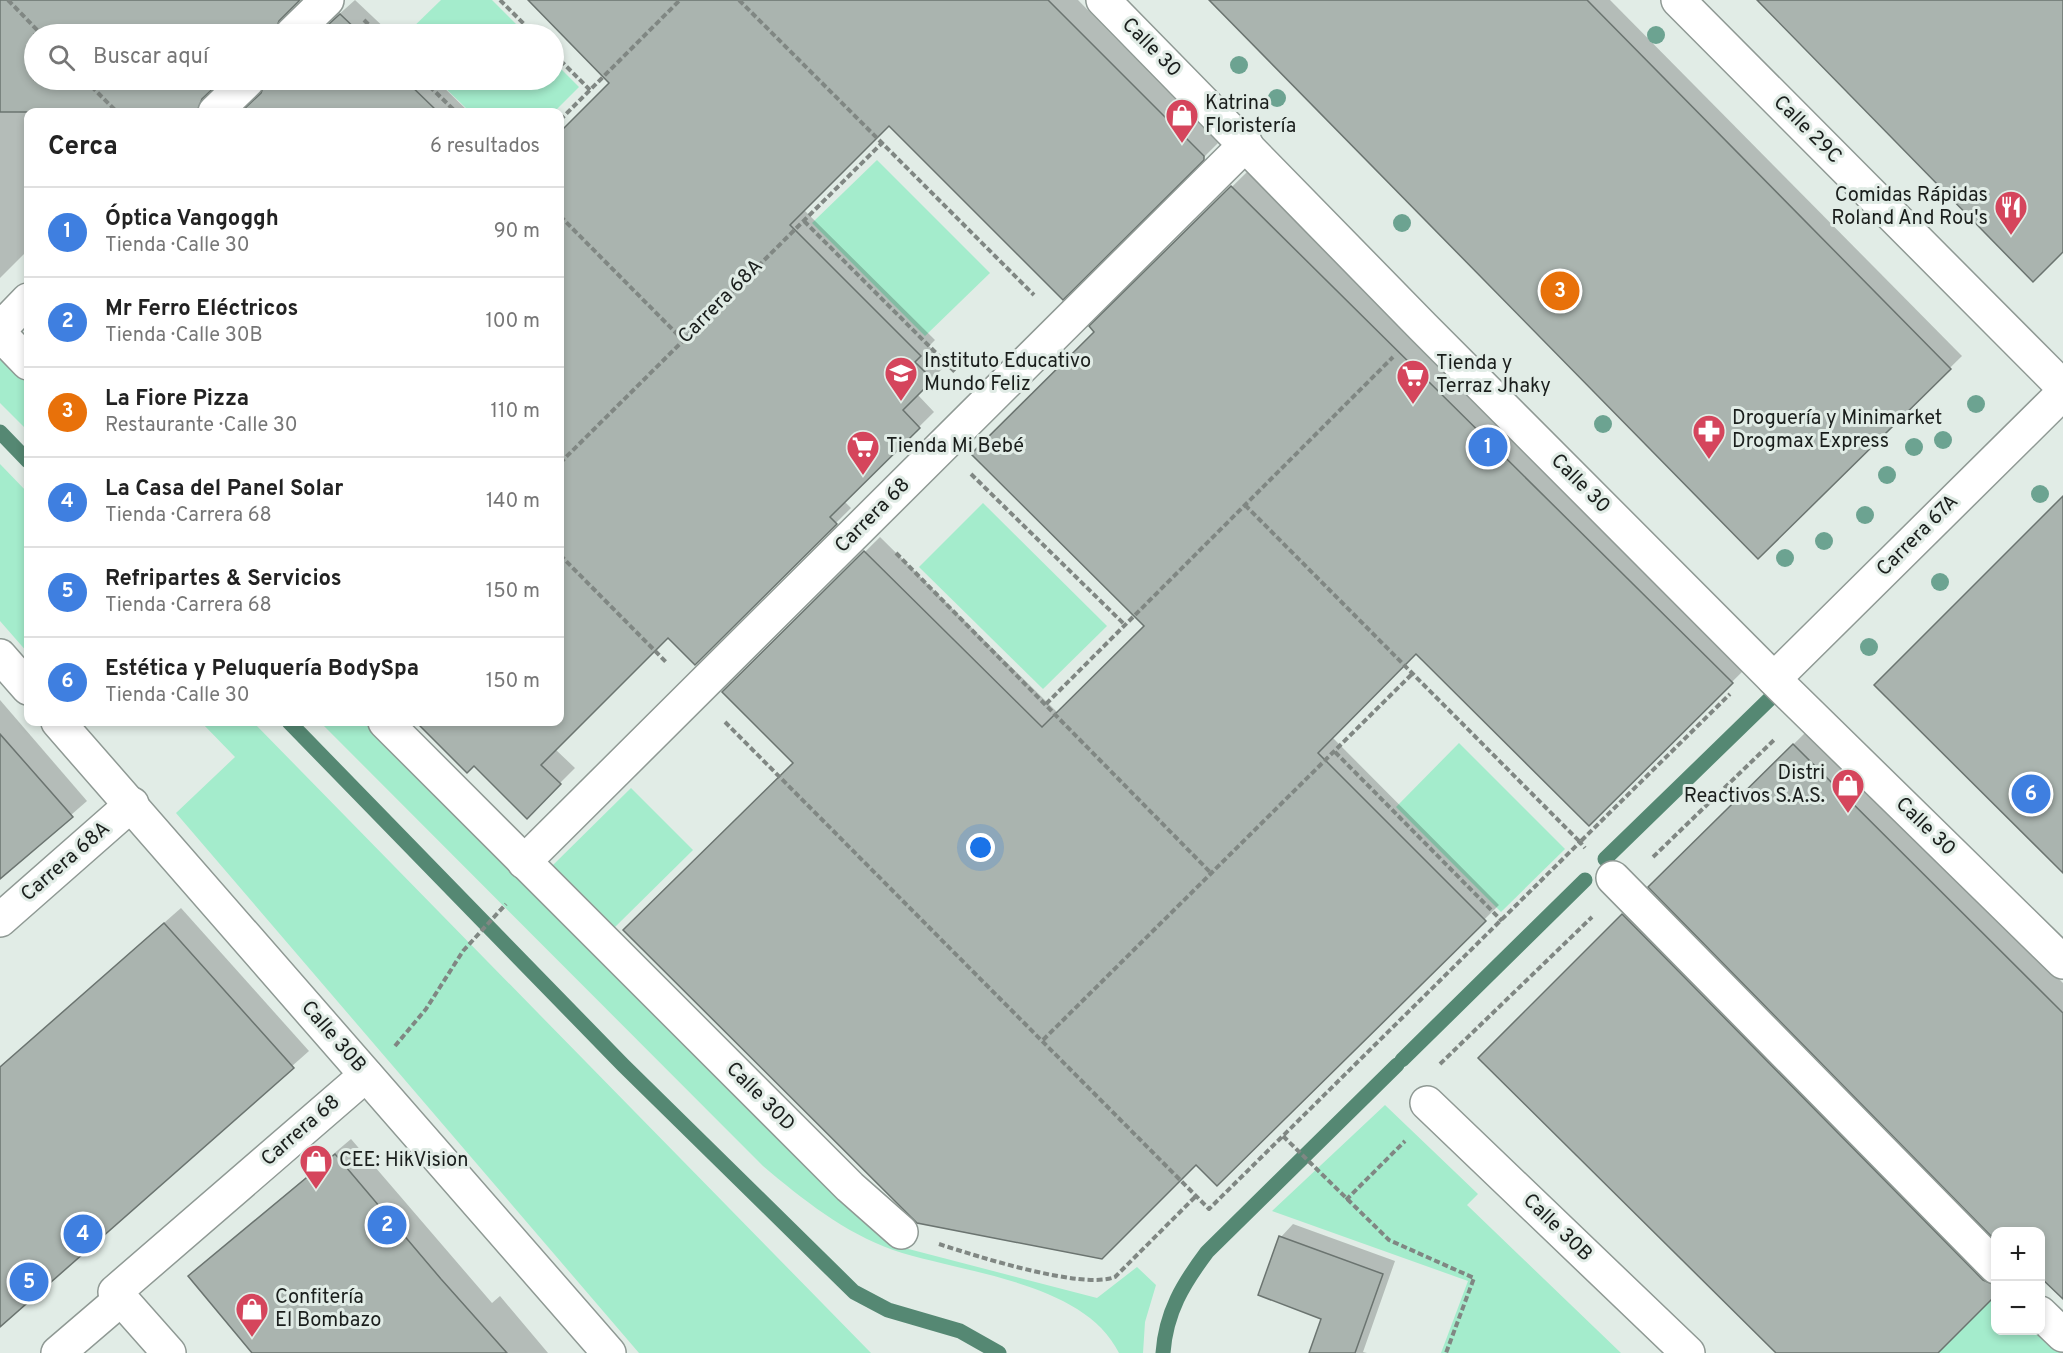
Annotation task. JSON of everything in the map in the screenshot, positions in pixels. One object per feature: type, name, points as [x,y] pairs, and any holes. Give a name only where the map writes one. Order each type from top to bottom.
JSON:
[{"type":"street","points":[[302,24],[327,0]]},
{"type":"street","name":"Calle 30","points":[[1103,0],[1423,327],[1767,672],[2063,962]]},
{"type":"street","name":"Calle 29C","points":[[1678,0],[2063,387]]},
{"type":"street","points":[[219,108],[238,90]]},
{"type":"street","name":"Carrera 68","points":[[524,862],[1246,144]]},
{"type":"street","points":[[0,329],[24,304]]},
{"type":"street","points":[[0,334],[24,359]]},
{"type":"street","name":"Carrera 67A","points":[[1767,672],[2063,393]]},
{"type":"street","points":[[0,656],[24,683]]},
{"type":"street","name":"Calle 30B","points":[[62,726],[609,1353]]},
{"type":"street","name":"Calle 30D","points":[[389,726],[850,1187],[901,1232]]},
{"type":"street","name":"Carrera 68A","points":[[0,920],[132,804]]},
{"type":"street","points":[[1612,878],[1991,1263]]},
{"type":"street","name":"Carrera 68","points":[[58,1353],[118,1296],[366,1075]]},
{"type":"street","name":"Calle 30B","points":[[1431,1106],[1688,1353]]},
{"type":"street","points":[[118,1296],[169,1353]]},
{"type":"street","points":[[2045,1317],[2063,1335]]},
{"type":"path","points":[[8,0],[31,24]]},
{"type":"path","points":[[500,0],[524,24]]},
{"type":"path","points":[[564,116],[680,0]]},
{"type":"path","points":[[739,0],[884,142],[1064,326]]},
{"type":"path","points":[[564,64],[590,90]]},
{"type":"path","points":[[95,90],[113,108]]},
{"type":"path","points":[[433,90],[452,108]]},
{"type":"path","name":"Carrera 68A","points":[[564,459],[884,142]]},
{"type":"path","points":[[564,220],[683,340]]},
{"type":"path","points":[[804,221],[986,403]]},
{"type":"path","points":[[1046,704],[1423,327]]},
{"type":"path","points":[[942,446],[1125,625]]},
{"type":"path","points":[[1245,505],[1580,842]]},
{"type":"path","points":[[866,522],[1211,873]]},
{"type":"path","points":[[564,559],[1209,1209],[1285,1138],[1580,842],[1767,672]]},
{"type":"path","points":[[1043,1040],[1412,674]]},
{"type":"path","points":[[1335,752],[1502,921]]},
{"type":"path","points":[[366,1075],[398,1043],[426,1009],[463,951],[513,897]]},
{"type":"path","points":[[1346,1200],[1431,1106]]},
{"type":"path","points":[[1285,1138],[1389,1240],[1474,1278],[1446,1353]]},
{"type":"path","points":[[901,1232],[961,1251],[1052,1274],[1095,1282],[1106,1281],[1115,1277],[1196,1196]]},
{"type":"green space","points":[[441,0],[492,0],[516,24],[416,24]]},
{"type":"green space","points":[[564,72],[579,87],[558,108],[466,108],[447,90],[564,90]]},
{"type":"green space","points":[[877,160],[990,273],[925,336],[812,223]]},
{"type":"green space","points":[[0,351],[24,376],[24,427],[0,403]]},
{"type":"green space","points":[[0,464],[24,489],[24,648],[0,621]]},
{"type":"green space","points":[[983,503],[1107,626],[1043,689],[919,567]]},
{"type":"green space","points":[[205,726],[257,726],[871,1353],[639,1353],[176,813],[235,757]]},
{"type":"green space","points":[[324,726],[373,726],[810,1170],[897,1246],[1097,1298],[1137,1267],[1156,1285],[1145,1322],[1143,1353],[1119,1353],[1102,1329],[1078,1310],[1050,1295],[1018,1283],[921,1258],[875,1243],[825,1214],[763,1166]]},
{"type":"green space","points":[[1459,743],[1565,849],[1501,912],[1396,807]]},
{"type":"green space","points":[[631,788],[693,850],[614,928],[552,866]]},
{"type":"green space","points":[[1385,1105],[1478,1194],[1467,1205],[1621,1353],[1441,1353],[1468,1281],[1272,1211]]},
{"type":"green space","points":[[1991,1300],[1991,1335],[2045,1335],[2045,1333],[2063,1353],[1938,1353]]},
{"type":"building","points":[[0,0],[300,0],[278,24],[24,24],[24,90],[211,90],[202,99],[199,108],[24,108],[24,112],[0,112]]},
{"type":"building","points":[[528,0],[1048,0],[1204,156],[1204,160],[1063,300],[889,126],[790,225],[921,356],[915,362],[933,380],[903,410],[920,428],[830,517],[837,524],[695,665],[668,638],[541,765],[561,784],[527,819],[474,766],[467,773],[420,726],[564,726],[564,128],[609,83],[564,37],[564,24],[551,24]]},
{"type":"building","points":[[1209,0],[1587,0],[1951,369],[1758,559]]},
{"type":"building","points":[[1757,0],[2063,0],[2063,252],[2033,282]]},
{"type":"building","points":[[340,14],[350,24],[329,24]]},
{"type":"building","points":[[262,90],[415,90],[434,108],[245,108]]},
{"type":"building","points":[[1231,186],[1733,683],[1589,826],[1416,654],[1318,753],[1486,921],[1217,1186],[1196,1165],[1102,1259],[917,1223],[623,930],[793,763],[722,692],[864,551],[1042,727],[1144,626],[971,454],[1094,332],[1089,326]]},
{"type":"building","points":[[2063,496],[2063,873],[1874,685]]},
{"type":"building","points":[[0,734],[73,817],[0,879]]},
{"type":"building","points":[[1793,744],[2063,1013],[2063,1299],[2045,1282],[2045,1227],[1991,1227],[1991,1236],[1648,887]]},
{"type":"building","points":[[1622,914],[1983,1280],[1991,1283],[1991,1300],[1938,1353],[1776,1353],[1478,1058]]},
{"type":"building","points":[[164,923],[294,1068],[0,1327],[0,1067]]},
{"type":"building","points":[[335,1154],[507,1353],[252,1353],[188,1276]]},
{"type":"building","points":[[1279,1236],[1383,1274],[1355,1353],[1309,1353],[1321,1319],[1258,1295]]},
{"type":"waterway","points":[[0,432],[24,457]]},
{"type":"waterway","points":[[1605,859],[1782,687]]},
{"type":"waterway","points":[[293,726],[623,1065],[854,1292],[888,1310],[960,1331],[999,1353]]},
{"type":"waterway","points":[[1402,1060],[1585,880]]},
{"type":"waterway","points":[[1163,1353],[1168,1324],[1177,1299],[1207,1252],[1397,1065]]},
{"type":"place","name":"Katrina Floristería","points":[[1182,144]]},
{"type":"place","name":"Comidas Rápidas Roland And Rou's","points":[[2011,236]]},
{"type":"place","name":"La Fiore Pizza","points":[[1560,291]]},
{"type":"place","name":"Instituto Educativo Mundo Feliz","points":[[901,402]]},
{"type":"place","name":"Tienda y Terraz Jhaky","points":[[1413,405]]},
{"type":"place","name":"Óptica Vangoggh","points":[[1488,447]]},
{"type":"place","name":"Droguería y Minimarket Drogmax Express","points":[[1709,460]]},
{"type":"place","name":"Tienda Mi Bebé","points":[[863,476]]},
{"type":"place","name":"Estética y Peluquería BodySpa","points":[[2031,794]]},
{"type":"place","name":"Distri Reactivos S.A.S.","points":[[1848,814]]},
{"type":"place","name":"CEE: HikVision","points":[[316,1190]]},
{"type":"place","name":"Mr Ferro Eléctricos","points":[[387,1225]]},
{"type":"place","name":"La Casa del Panel Solar","points":[[83,1234]]},
{"type":"place","name":"Refripartes & Servicios","points":[[29,1282]]},
{"type":"place","name":"Confitería El Bombazo","points":[[252,1338]]}]
